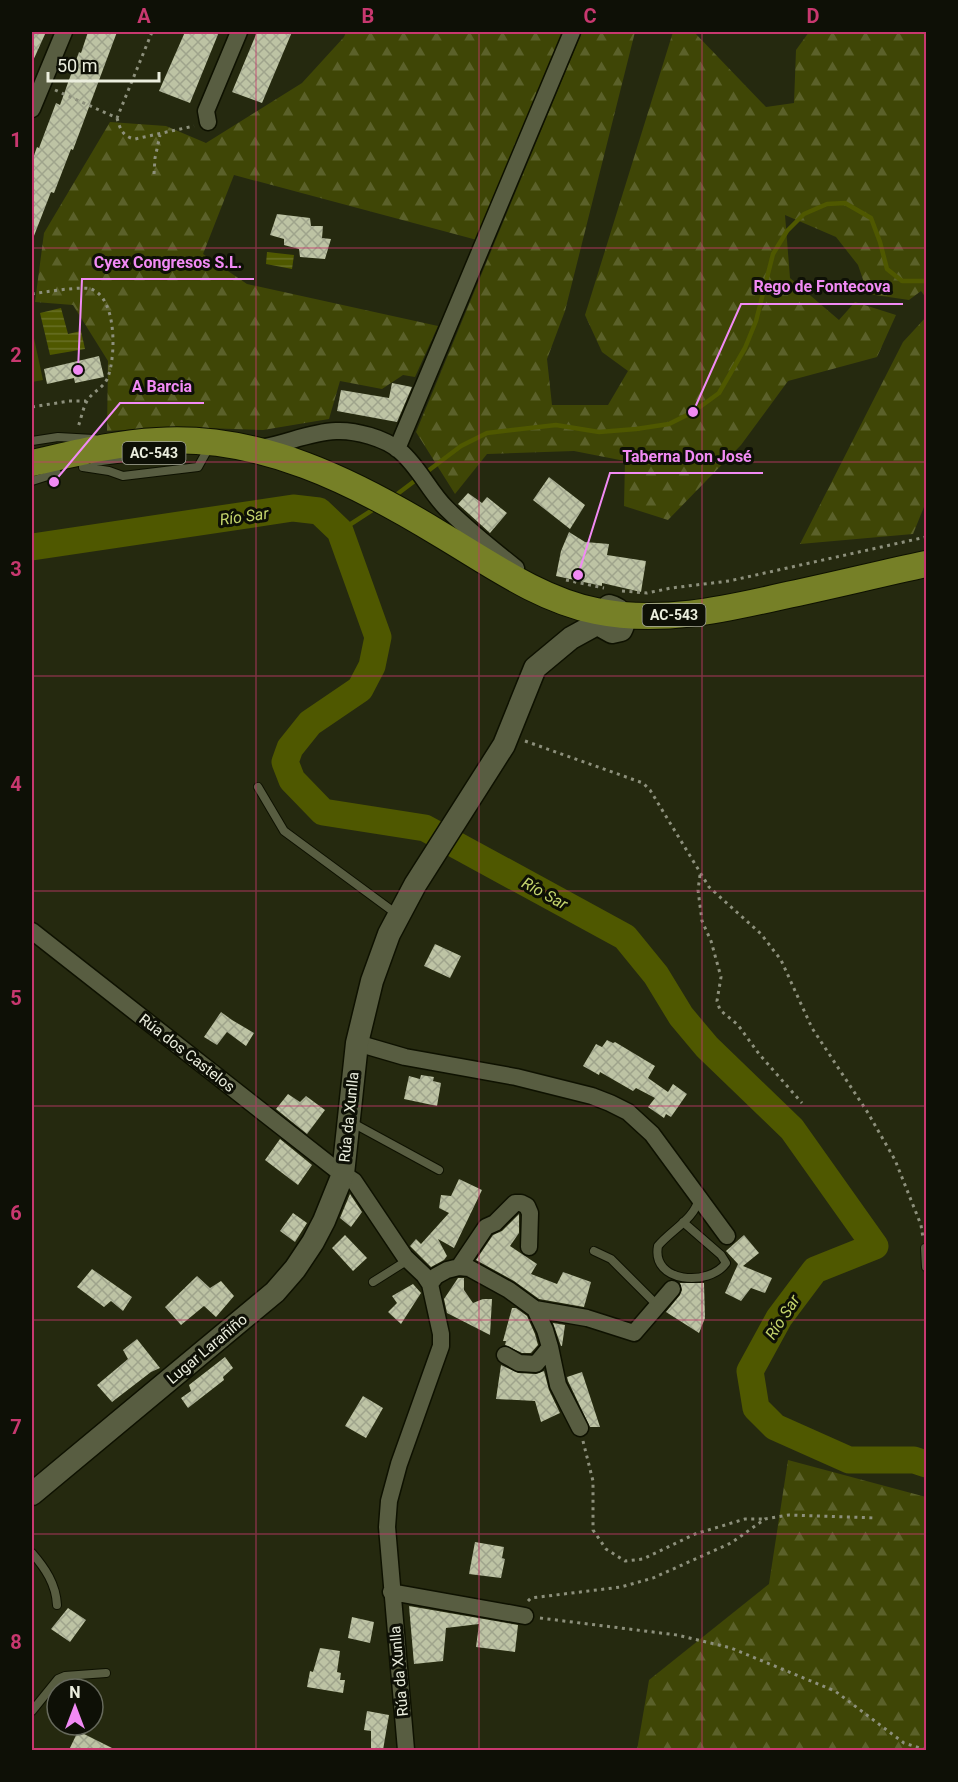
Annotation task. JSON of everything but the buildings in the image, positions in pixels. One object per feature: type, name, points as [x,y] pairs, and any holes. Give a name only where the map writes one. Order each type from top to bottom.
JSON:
[{"type":"main road","name":"AC-543","points":[[32,463],[128,443],[172,440],[219,443],[253,449],[292,460],[348,484],[542,584],[569,604],[612,617],[690,614],[754,603],[927,564]]},
{"type":"main road","name":"AC-543","points":[[32,480],[63,468],[164,452],[253,449]]},
{"type":"main road","name":"AC-543","points":[[436,531],[542,584],[632,601],[690,600],[753,590],[927,550]]},
{"type":"street","points":[[32,108],[64,32]]},
{"type":"street","points":[[201,124],[239,32]]},
{"type":"street","points":[[397,449],[572,32]]},
{"type":"street","points":[[253,449],[284,443],[315,433],[335,431],[369,436],[397,449],[410,462],[440,502],[463,525],[542,584],[574,619],[575,630],[571,638]]},
{"type":"street","points":[[612,617],[637,609],[690,607],[753,590]]},
{"type":"street","name":"Rúa da Xunlla","points":[[554,653],[571,638],[612,617]]},
{"type":"street","name":"Rúa da Xunlla","points":[[406,1750],[391,1592],[387,1527],[389,1501],[399,1464],[441,1346],[441,1334],[430,1284],[408,1260],[354,1181],[343,1174],[357,1043],[377,965],[398,915],[509,735],[531,674],[538,663],[612,617]]},
{"type":"street","name":"Rúa dos Castelos","points":[[32,932],[343,1174]]},
{"type":"street","points":[[357,1043],[405,1057],[516,1077],[592,1096],[628,1112],[652,1134],[727,1236]]},
{"type":"street","name":"Lugar Larañiño","points":[[32,1494],[262,1304],[287,1280],[324,1221],[343,1174]]},
{"type":"street","points":[[459,1267],[486,1227],[495,1223],[515,1203],[527,1206],[530,1213],[529,1247]]},
{"type":"street","points":[[430,1284],[436,1276],[459,1267],[469,1268],[508,1290],[535,1310],[545,1330],[558,1384],[580,1428]]},
{"type":"street","points":[[535,1310],[587,1318],[634,1333],[672,1289]]},
{"type":"street","points":[[505,1355],[519,1364],[536,1364],[550,1347]]},
{"type":"street","points":[[391,1592],[521,1615]]},
{"type":"lane","points":[[32,441],[58,437],[172,440]]},
{"type":"lane","points":[[32,455],[112,439]]},
{"type":"lane","points":[[63,468],[109,471],[123,476],[198,467],[208,449]]},
{"type":"lane","points":[[258,787],[284,831],[398,915]]},
{"type":"lane","points":[[349,1121],[439,1170]]},
{"type":"lane","points":[[683,1222],[722,1255],[726,1263],[722,1269],[707,1276],[679,1277],[669,1274],[661,1265],[657,1254],[658,1246],[667,1235],[683,1222],[692,1215],[698,1206],[699,1197]]},
{"type":"lane","points":[[925,1248],[927,1267]]},
{"type":"lane","points":[[594,1251],[611,1259],[658,1306]]},
{"type":"lane","points":[[373,1282],[408,1260]]},
{"type":"lane","points":[[32,1553],[50,1578],[56,1592],[57,1605]]},
{"type":"lane","points":[[32,1711],[58,1679],[65,1676],[106,1673]]},
{"type":"path","points":[[152,32],[117,118],[121,131],[130,138],[140,139],[201,124]]},
{"type":"path","points":[[52,89],[117,118]]},
{"type":"path","points":[[154,174],[160,135]]},
{"type":"path","points":[[32,294],[89,288],[100,294],[110,314],[113,353],[108,376],[104,385],[87,401],[76,431]]},
{"type":"path","points":[[32,406],[87,401]]},
{"type":"path","points":[[542,584],[612,617],[647,593],[729,580],[927,537]]},
{"type":"path","points":[[509,735],[643,783],[650,790],[716,894],[761,934],[781,960],[812,1028],[868,1113],[895,1160],[921,1225],[925,1248]]},
{"type":"path","points":[[701,873],[698,890],[702,921],[711,941],[721,977],[717,1001],[720,1010],[738,1025],[759,1054],[802,1103]]},
{"type":"path","points":[[580,1428],[593,1481],[593,1530],[606,1549],[626,1561],[643,1559],[695,1534],[746,1520],[765,1520],[789,1515],[876,1518]]},
{"type":"path","points":[[765,1520],[731,1543],[652,1578],[621,1587],[531,1598],[521,1615],[677,1635],[731,1648],[835,1691],[904,1743],[926,1750]]},
{"type":"green space","points":[[346,32],[566,32],[477,240],[234,175],[203,254],[247,284],[438,326],[415,377],[403,375],[382,389],[340,381],[329,419],[263,430],[174,427],[107,431],[108,361],[73,305],[35,302],[44,233],[110,122],[166,126],[206,143],[302,83]]},
{"type":"green space","points":[[582,32],[635,32],[565,311],[547,359],[552,405],[608,405],[628,371],[602,352],[585,315],[673,32],[694,32],[766,107],[794,103],[796,50],[809,32],[926,32],[926,298],[921,291],[909,300],[868,294],[858,265],[836,237],[785,215],[790,278],[839,320],[855,302],[896,315],[877,357],[788,381],[741,445],[668,520],[624,506],[625,461],[574,451],[487,454],[455,494],[416,432]]},
{"type":"green space","points":[[926,317],[926,502],[913,534],[800,544],[903,342]]},
{"type":"green space","points":[[32,329],[43,380],[32,382]]},
{"type":"green space","points":[[788,1460],[926,1497],[926,1750],[637,1750],[649,1680],[769,1584]]},
{"type":"shaded area","points":[[267,252],[294,255],[292,269],[266,264]]},
{"type":"shaded area","points":[[61,308],[68,334],[81,331],[85,349],[50,355],[40,313]]},
{"type":"waterway","points":[[392,498],[461,446],[487,433],[556,425],[599,432],[636,429],[669,424],[693,412],[719,393],[745,348],[756,321],[773,254],[787,231],[804,214],[827,204],[845,203],[871,218],[887,269],[902,281],[926,281]]},
{"type":"waterway","points":[[340,531],[377,507]]},
{"type":"waterway","name":"Río Sar","points":[[32,547],[293,508],[319,511],[340,531],[378,637],[372,666],[360,689],[310,723],[290,748],[285,762],[292,780],[323,812],[425,828],[625,937],[656,975],[681,1016],[707,1047],[792,1129],[875,1246],[815,1270],[779,1318],[750,1371],[756,1408],[775,1427],[849,1460],[914,1460],[926,1464]]},
{"type":"place","name":"Cyex Congresos S.L.","points":[[78,370]]},
{"type":"place","name":"Rego de Fontecova","points":[[693,412]]},
{"type":"place","name":"A Barcia","points":[[54,482]]},
{"type":"place","name":"Taberna Don José","points":[[578,575]]}]
